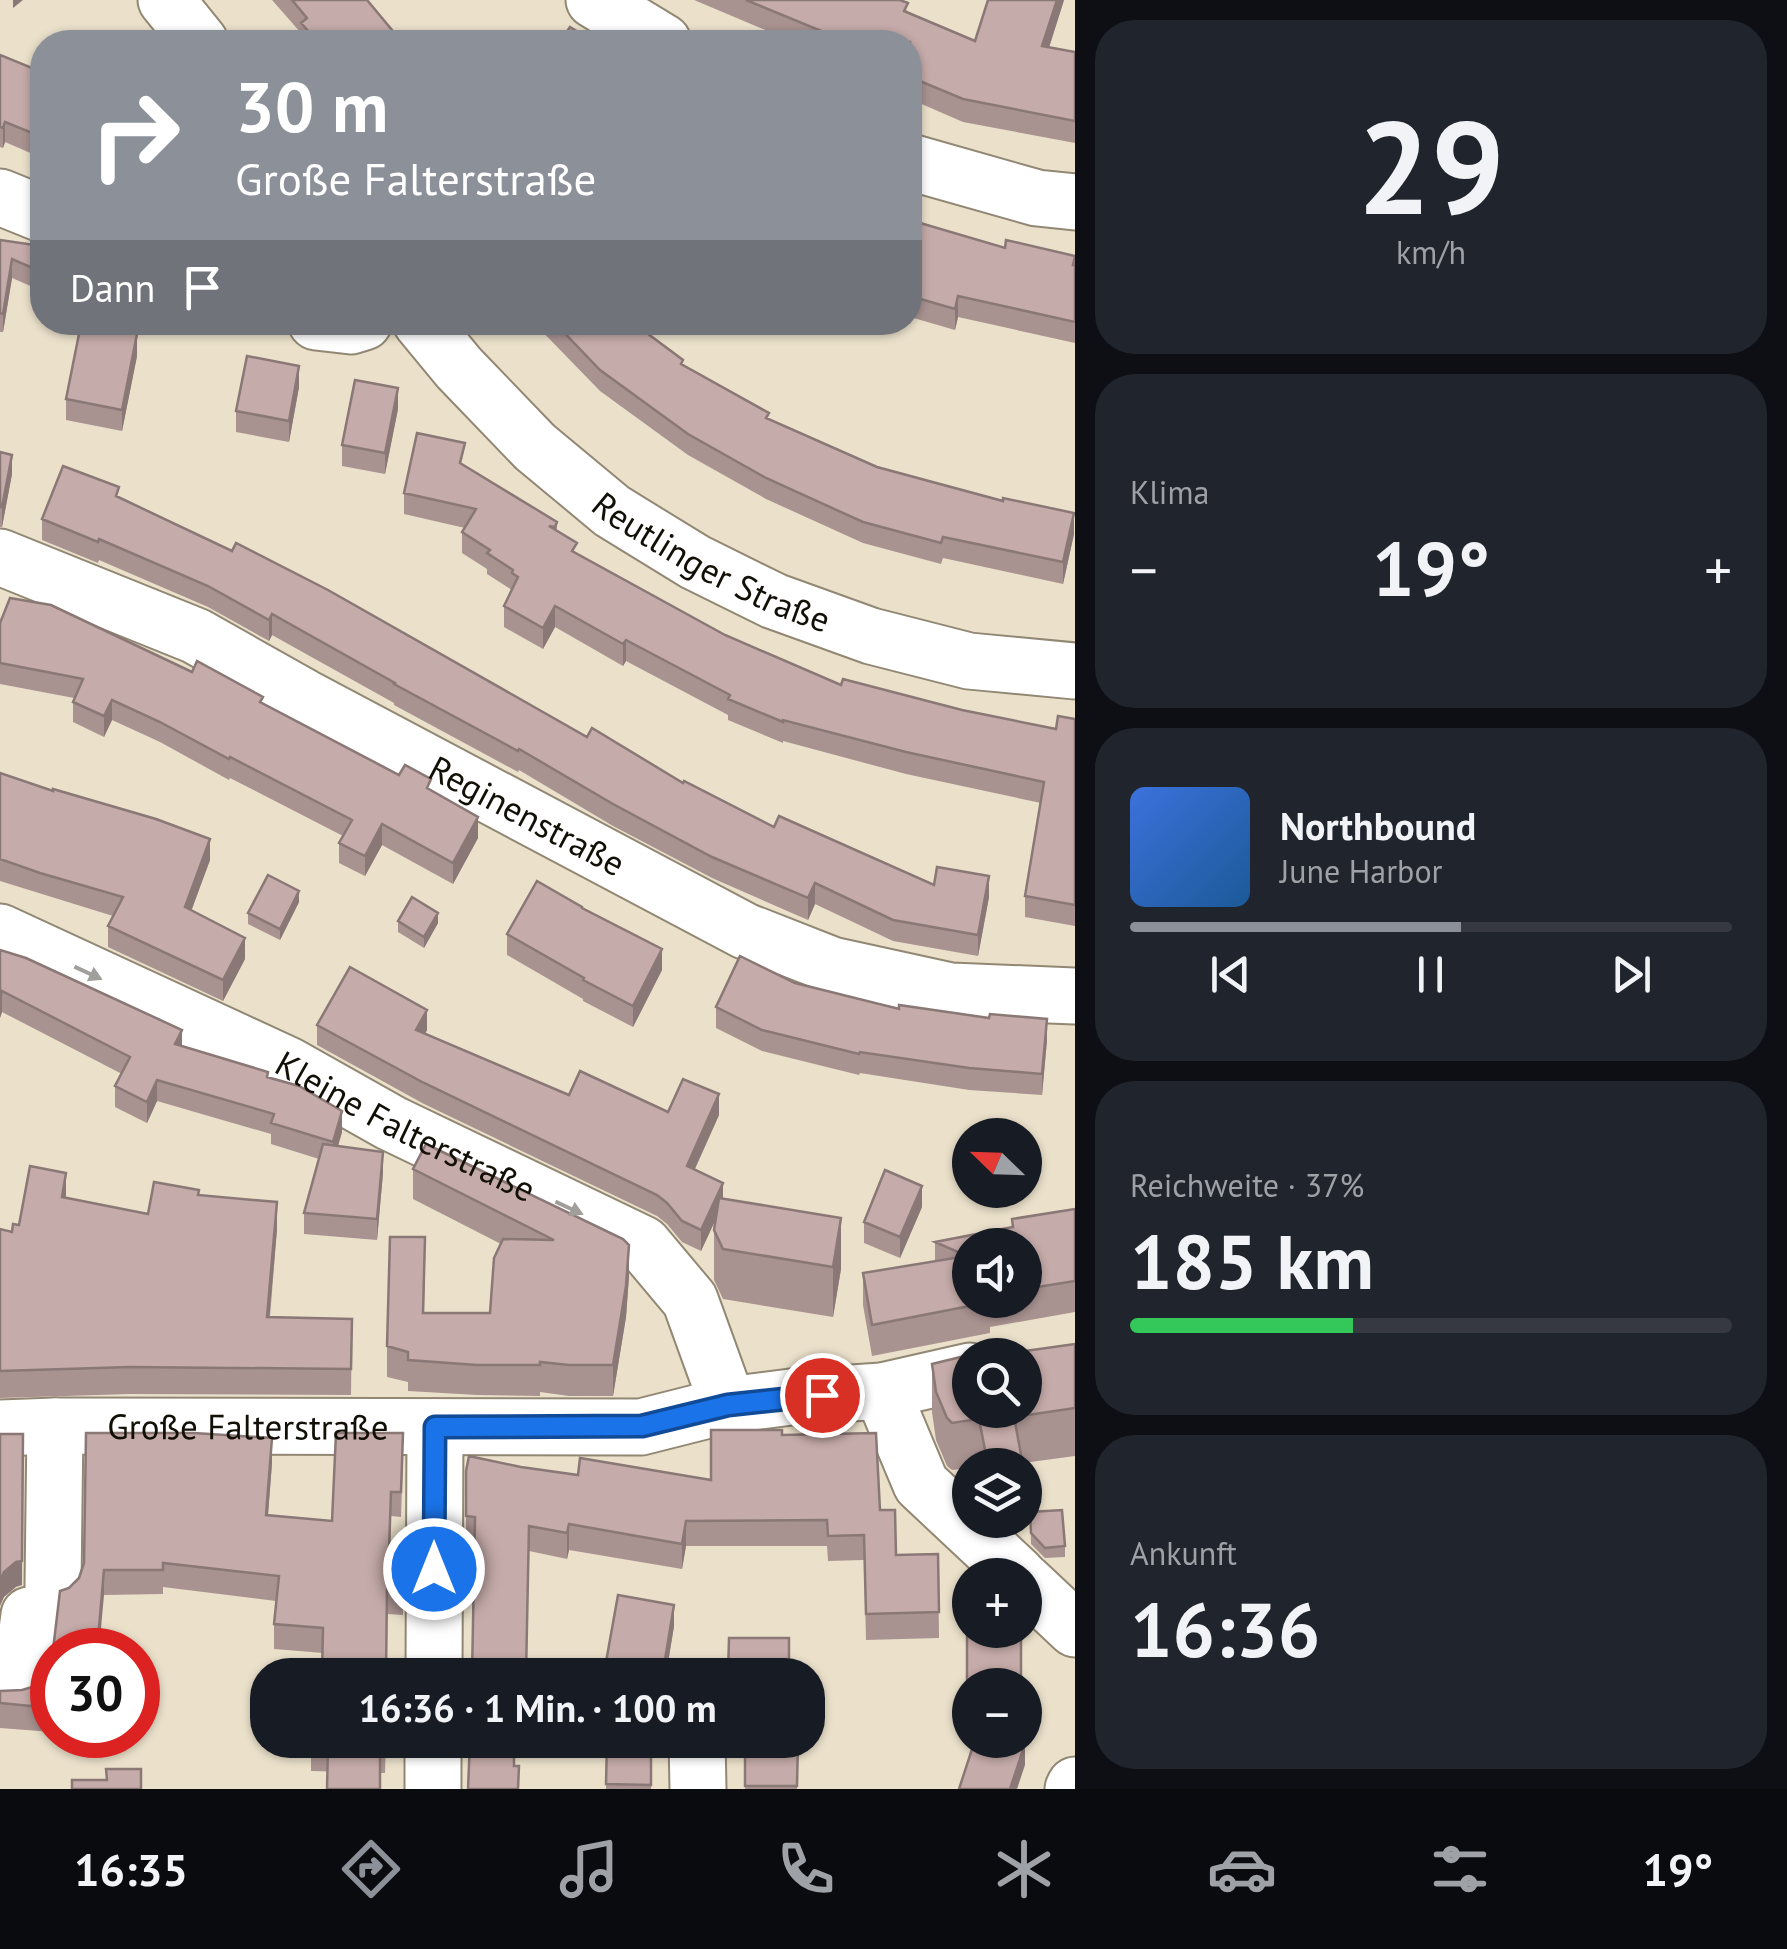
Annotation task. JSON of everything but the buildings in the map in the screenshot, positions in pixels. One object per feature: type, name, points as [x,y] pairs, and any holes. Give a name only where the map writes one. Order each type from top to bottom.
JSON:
[{"type":"street","points":[[166,0],[190,30]]},
{"type":"street","points":[[594,0],[643,30]]},
{"type":"street","points":[[922,165],[1037,198],[1074,202]]},
{"type":"street","points":[[0,197],[30,209]]},
{"type":"street","name":"Reutlinger Straße","points":[[431,335],[534,447],[612,511],[695,562],[774,601],[871,636],[969,661],[1074,671]]},
{"type":"street","name":"Reginenstraße","points":[[0,557],[196,636],[745,931],[832,965],[951,991],[1074,996]]},
{"type":"street","name":"Kleine Falterstraße","points":[[0,932],[288,1065],[390,1123],[643,1244],[690,1300],[728,1405]]},
{"type":"street","name":"Große Falterstraße","points":[[0,1428],[642,1426],[728,1405],[882,1391],[952,1375]]},
{"type":"street","points":[[882,1391],[921,1484],[1000,1558]]},
{"type":"street","points":[[0,1685],[20,1684],[41,1600],[55,1426]]},
{"type":"street","points":[[434,1658],[435,1427]]},
{"type":"street","points":[[1042,1598],[1074,1628]]},
{"type":"street","points":[[433,1758],[433,1789]]},
{"type":"street","points":[[697,1758],[698,1789]]},
{"type":"route","points":[[434,1569],[435,1427],[642,1426],[728,1405],[822,1395]]}]
